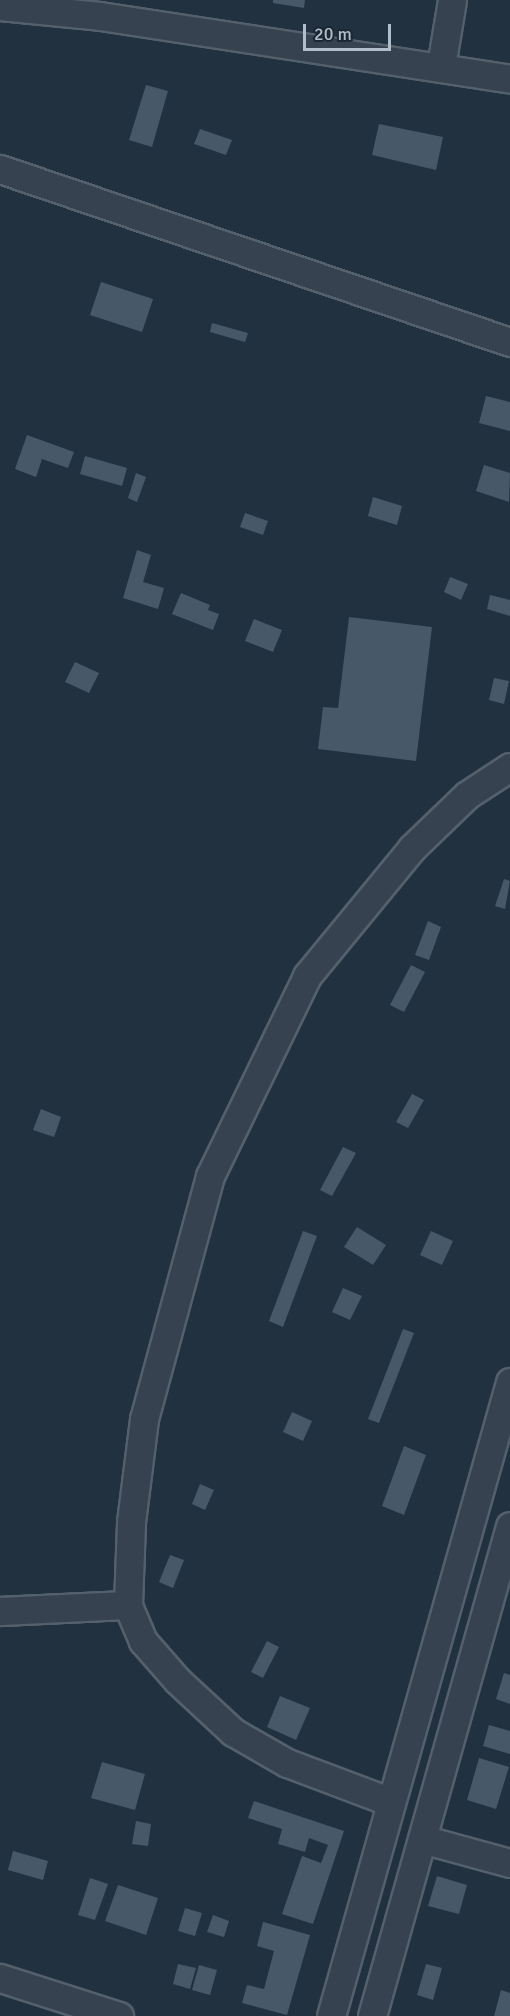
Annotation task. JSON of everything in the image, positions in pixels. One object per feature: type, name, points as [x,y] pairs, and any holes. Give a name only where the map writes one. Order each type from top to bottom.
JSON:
[{"type":"street","points":[[441,66],[452,0]]},
{"type":"street","points":[[0,6],[102,8],[510,79]]},
{"type":"street","points":[[0,169],[510,342]]},
{"type":"street","points":[[391,1802],[287,1763],[233,1732],[177,1680],[143,1641],[128,1605],[131,1522],[144,1419],[210,1176],[307,976],[412,848],[467,795],[510,767]]},
{"type":"street","points":[[331,2016],[510,1382]]},
{"type":"street","points":[[372,2016],[510,1526]]},
{"type":"street","points":[[0,1611],[128,1605]]},
{"type":"street","points":[[422,1839],[510,1863]]},
{"type":"street","points":[[0,1978],[119,2016]]},
{"type":"building","points":[[273,0],[305,0],[304,8],[273,3]]},
{"type":"building","points":[[146,85],[168,91],[152,147],[129,140]]},
{"type":"building","points":[[379,124],[443,137],[436,170],[372,155]]},
{"type":"building","points":[[200,129],[232,140],[226,155],[194,144]]},
{"type":"building","points":[[101,282],[153,299],[142,332],[90,315]]},
{"type":"building","points":[[212,323],[248,333],[245,342],[210,332]]},
{"type":"building","points":[[486,396],[510,402],[510,431],[479,423]]},
{"type":"building","points":[[27,435],[74,452],[68,468],[42,459],[36,477],[15,469]]},
{"type":"building","points":[[85,456],[127,468],[122,486],[80,474]]},
{"type":"building","points":[[484,465],[510,473],[509,502],[476,491]]},
{"type":"building","points":[[136,473],[146,477],[137,502],[128,498]]},
{"type":"building","points":[[373,497],[402,506],[397,525],[368,516]]},
{"type":"building","points":[[245,513],[268,521],[263,535],[240,527]]},
{"type":"building","points":[[137,550],[151,555],[143,582],[164,588],[158,609],[123,598]]},
{"type":"building","points":[[450,577],[468,584],[461,600],[444,592]]},
{"type":"building","points":[[181,593],[210,605],[208,610],[219,614],[213,630],[172,614]]},
{"type":"building","points":[[490,595],[510,600],[510,616],[487,609]]},
{"type":"building","points":[[349,617],[432,627],[416,761],[318,749],[323,707],[338,708]]},
{"type":"building","points":[[254,619],[282,630],[273,652],[245,641]]},
{"type":"building","points":[[75,662],[99,673],[89,693],[65,682]]},
{"type":"building","points":[[494,678],[509,681],[504,704],[489,700]]},
{"type":"building","points":[[504,879],[510,881],[505,909],[495,906]]},
{"type":"building","points":[[428,921],[441,927],[429,960],[415,955]]},
{"type":"building","points":[[411,965],[425,972],[404,1012],[390,1005]]},
{"type":"building","points":[[412,1094],[424,1100],[408,1128],[396,1122]]},
{"type":"building","points":[[41,1109],[61,1117],[54,1137],[33,1130]]},
{"type":"building","points":[[343,1147],[356,1153],[332,1196],[320,1190]]},
{"type":"building","points":[[357,1227],[386,1245],[373,1265],[344,1247]]},
{"type":"building","points":[[303,1231],[317,1236],[283,1327],[269,1321]]},
{"type":"building","points":[[431,1231],[453,1241],[442,1265],[420,1255]]},
{"type":"building","points":[[343,1288],[362,1296],[350,1320],[332,1312]]},
{"type":"building","points":[[403,1329],[414,1333],[379,1423],[368,1419]]},
{"type":"building","points":[[292,1412],[312,1421],[303,1441],[283,1432]]},
{"type":"building","points":[[404,1446],[426,1455],[404,1515],[382,1506]]},
{"type":"building","points":[[200,1484],[214,1490],[205,1510],[192,1504]]},
{"type":"building","points":[[170,1555],[184,1560],[173,1588],[159,1582]]},
{"type":"building","points":[[267,1641],[279,1647],[263,1678],[251,1672]]},
{"type":"building","points":[[504,1673],[510,1675],[510,1704],[496,1699]]},
{"type":"building","points":[[280,1696],[310,1708],[296,1740],[267,1727]]},
{"type":"building","points":[[489,1725],[510,1731],[510,1754],[483,1746]]},
{"type":"building","points":[[479,1758],[509,1767],[496,1809],[467,1800]]},
{"type":"building","points":[[102,1762],[145,1774],[135,1810],[91,1798]]},
{"type":"building","points":[[254,1801],[344,1831],[313,1924],[282,1914],[302,1856],[321,1863],[328,1845],[309,1838],[305,1852],[278,1844],[282,1829],[248,1818]]},
{"type":"building","points":[[136,1821],[151,1824],[148,1846],[132,1844]]},
{"type":"building","points":[[13,1851],[48,1861],[43,1880],[8,1870]]},
{"type":"building","points":[[437,1876],[467,1885],[459,1914],[428,1906]]},
{"type":"building","points":[[90,1878],[108,1884],[95,1920],[78,1915]]},
{"type":"building","points":[[118,1885],[158,1898],[146,1935],[105,1921]]},
{"type":"building","points":[[185,1908],[202,1913],[195,1936],[178,1931]]},
{"type":"building","points":[[213,1915],[229,1921],[224,1937],[207,1932]]},
{"type":"building","points":[[263,1922],[310,1935],[287,2015],[242,2003],[247,1985],[264,1989],[274,1951],[257,1946]]},
{"type":"building","points":[[178,1964],[196,1968],[190,1989],[173,1984]]},
{"type":"building","points":[[426,1964],[442,1968],[433,2000],[417,1995]]},
{"type":"building","points":[[199,1965],[217,1970],[210,1995],[192,1990]]},
{"type":"building","points":[[501,1990],[510,1993],[510,2016],[494,2016]]}]
